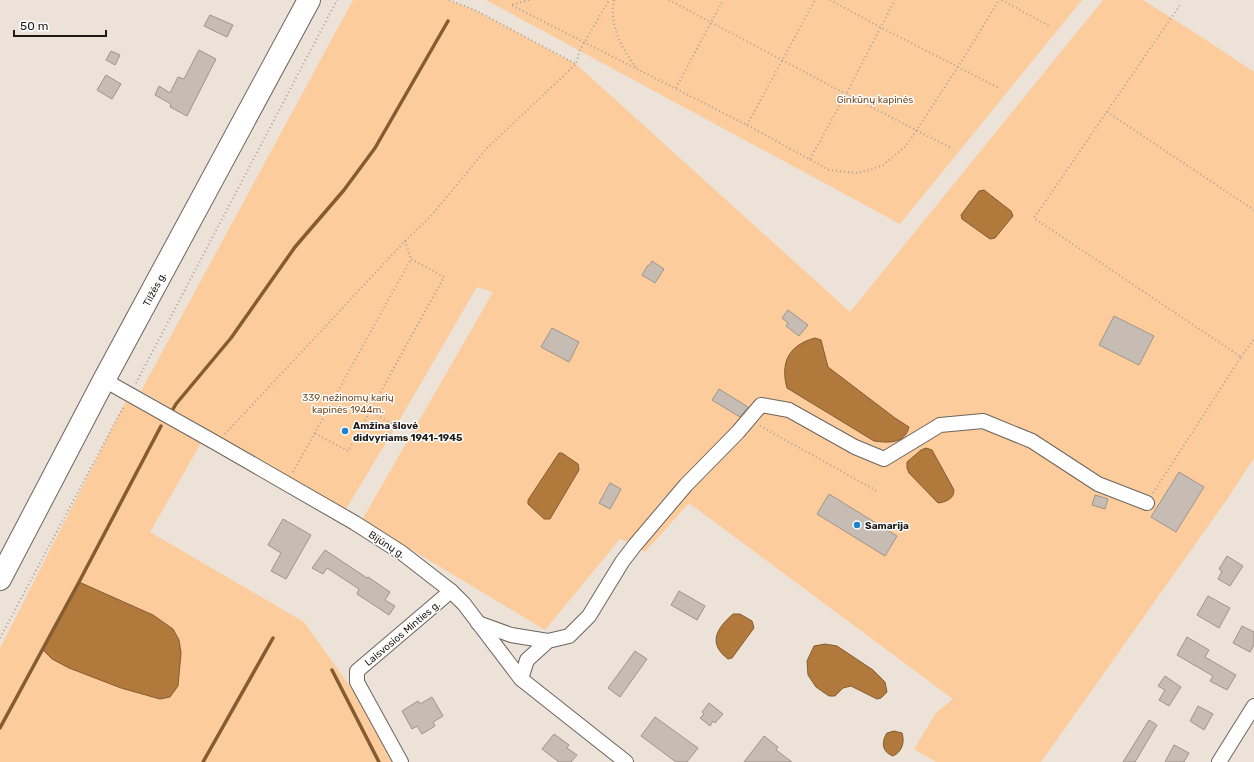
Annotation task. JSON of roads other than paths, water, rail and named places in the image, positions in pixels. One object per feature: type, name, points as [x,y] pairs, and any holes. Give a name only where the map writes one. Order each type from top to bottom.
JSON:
[{"type":"highway","name":"Tilžės g.","points":[[0,579],[104,380],[309,0]]},
{"type":"street","name":"Bijūnų g.","points":[[104,380],[355,523],[402,553],[451,591],[464,604],[521,679],[626,762]]},
{"type":"street","points":[[478,623],[511,635],[548,641],[569,636],[588,616],[622,562],[635,545],[686,485],[761,405],[789,410],[855,447],[884,459],[940,425],[984,421],[1032,441],[1098,484],[1147,503]]},
{"type":"street","name":"Laisvosios Minties g.","points":[[401,762],[357,682],[357,671],[451,591]]},
{"type":"street","points":[[521,679],[527,660],[548,641]]},
{"type":"street","points":[[1219,762],[1254,706]]},
{"type":"waterway","points":[[172,411],[176,404],[231,338],[295,247],[344,190],[375,148],[448,21]]},
{"type":"waterway","points":[[0,728],[161,426]]},
{"type":"waterway","points":[[203,762],[273,638]]},
{"type":"waterway","points":[[332,670],[379,762]]},
{"type":"place","name":"Amžina šlovė didvyriams 1941-1945","points":[[345,431]]},
{"type":"place","name":"Samarija","points":[[857,525]]},
{"type":"park label","name":"Ginkūnų kapinės","points":[[875,99]]},
{"type":"park label","name":"339 nežinomų karių kapinės 1944m.","points":[[348,402]]}]
